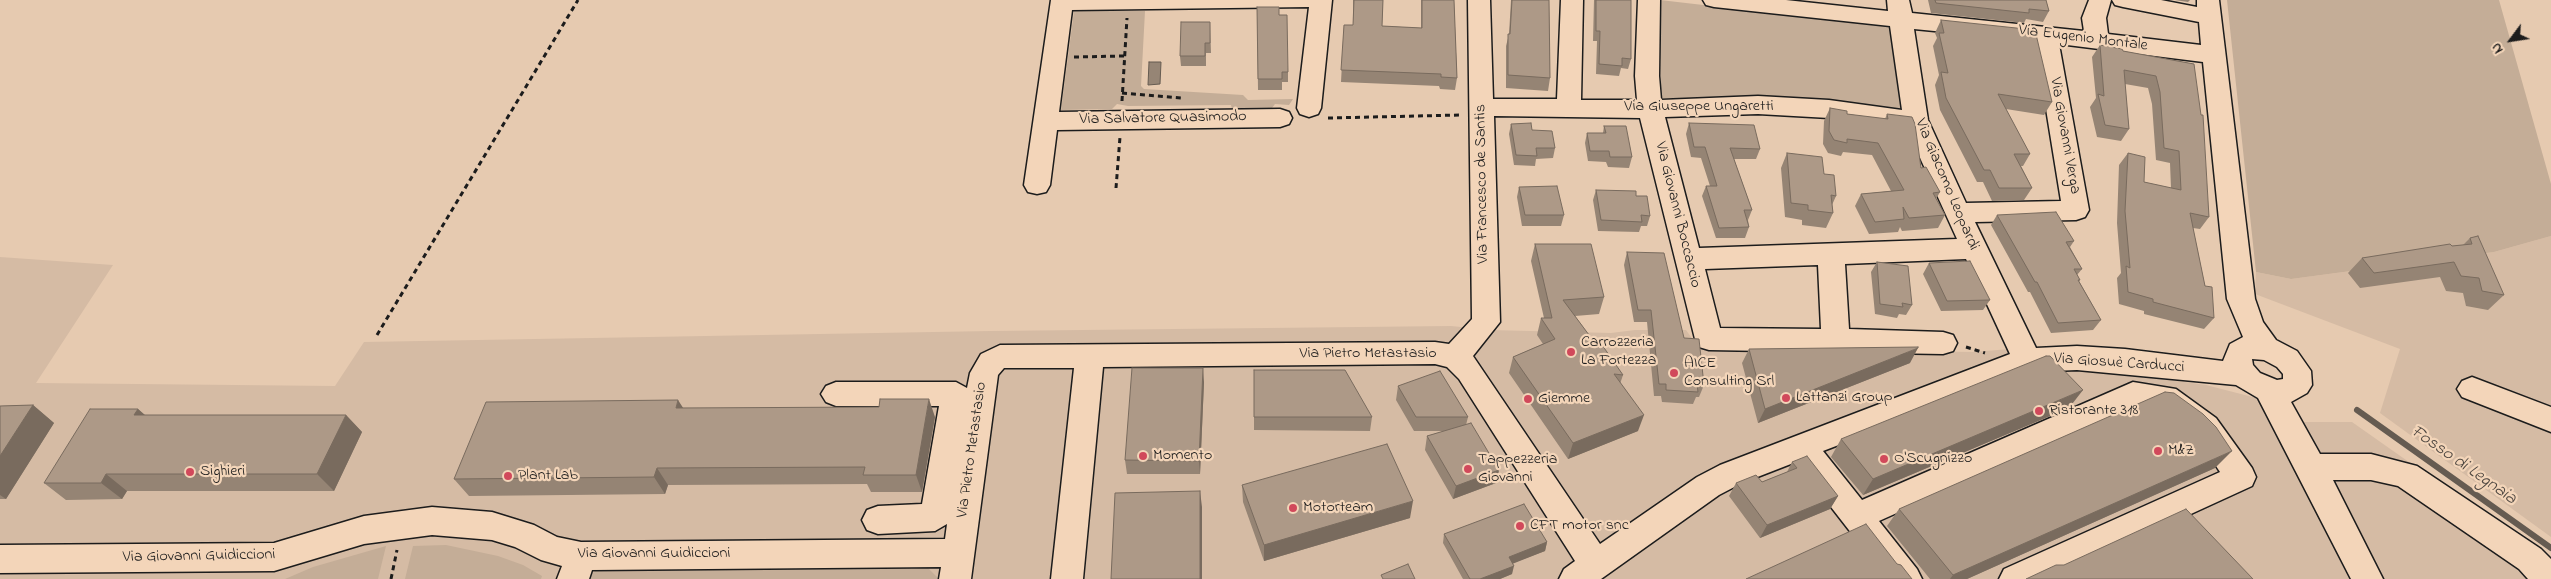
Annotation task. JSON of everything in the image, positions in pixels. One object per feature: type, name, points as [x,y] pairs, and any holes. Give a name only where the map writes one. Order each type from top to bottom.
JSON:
[{"type":"street","points":[[1036,185],[1061,3],[1306,0]]},
{"type":"street","points":[[1309,108],[1321,0]]},
{"type":"street","name":"Via Francesco de Santis","points":[[1455,357],[1486,322],[1479,0]]},
{"type":"street","points":[[1569,107],[1572,0]]},
{"type":"street","name":"Via Giovanni Boccaccio","points":[[1649,0],[1647,76],[1650,108],[1709,339],[1836,340]]},
{"type":"street","name":"Via Eugenio Montale","points":[[1714,0],[1900,10],[2046,34],[2214,55]]},
{"type":"street","points":[[2097,40],[2094,18],[2100,0]]},
{"type":"street","points":[[2123,0],[2209,9],[2241,299],[2251,326],[2266,348]]},
{"type":"street","name":"Via Giacomo Leopardi","points":[[1900,10],[1916,120],[1973,249],[2017,363]]},
{"type":"street","name":"Via Giovanni Verga","points":[[1958,213],[2076,210],[2046,34]]},
{"type":"street","name":"Via Giuseppe Ungaretti","points":[[1482,111],[1569,107],[1650,108],[1758,105],[1829,110],[1916,120]]},
{"type":"street","name":"Via Salvatore Quasimodo","points":[[1046,121],[1280,118]]},
{"type":"street","points":[[1689,260],[1973,249]]},
{"type":"street","points":[[1831,254],[1836,340],[1943,343]]},
{"type":"street","points":[[2243,374],[2237,362],[2240,352],[2251,347],[2266,348],[2287,359],[2298,376],[2297,385],[2292,390],[2282,392],[2268,390]]},
{"type":"street","name":"Via Pietro Metastasio","points":[[957,566],[968,394],[991,362],[1000,357],[1435,353],[1455,357],[1469,371],[1586,572]]},
{"type":"street","points":[[1067,579],[1090,356]]},
{"type":"street","name":"Via Giosuè Carducci","points":[[1586,572],[1720,479],[2017,363],[2077,358],[2124,361],[2243,374],[2250,381],[2268,390]]},
{"type":"street","points":[[2124,361],[2133,394]]},
{"type":"street","points":[[2268,390],[2311,467],[2367,579]]},
{"type":"street","points":[[2472,390],[2551,420]]},
{"type":"street","points":[[836,394],[968,394],[935,517],[878,520]]},
{"type":"street","points":[[1858,516],[2133,394],[2166,398],[2206,427],[2240,476],[2015,579]]},
{"type":"street","points":[[1802,447],[1906,579]]},
{"type":"street","points":[[2311,467],[2372,467],[2406,475],[2530,560],[2549,579]]},
{"type":"street","name":"Via Giovanni Guidiccioni","points":[[0,560],[258,569],[286,555],[364,530],[432,521],[492,526],[523,535],[552,550],[577,567],[957,566]]},
{"type":"path","points":[[377,335],[578,0]]},
{"type":"path","points":[[1116,188],[1129,2]]},
{"type":"path","points":[[1054,57],[1125,56]]},
{"type":"path","points":[[1309,108],[1326,118],[1482,111]]},
{"type":"path","points":[[1943,343],[1978,349],[2017,363]]},
{"type":"shaded area","points":[[1660,0],[1893,27],[1905,110],[1767,98],[1661,98]]},
{"type":"shaded area","points":[[2227,0],[2499,0],[2551,184],[2551,236],[2494,252],[2291,279],[2256,272]]},
{"type":"shaded area","points":[[1074,11],[1145,11],[1141,86],[1144,89],[1243,95],[1248,100],[1293,99],[1289,105],[1275,104],[1272,108],[1232,109],[1231,105],[1128,106],[1117,104],[1112,109],[1061,110]]},
{"type":"shaded area","points":[[1149,62],[1161,62],[1160,84],[1148,85]]},
{"type":"shaded area","points":[[2551,236],[2551,407],[2477,379],[2459,395],[2551,431],[2551,537],[2380,413],[2400,349],[2255,294],[2256,272],[2291,279],[2494,252]]},
{"type":"shaded area","points":[[0,257],[113,265],[36,383],[335,386],[364,342],[991,331],[1451,326],[1490,330],[1611,333],[1635,330],[1686,330],[1699,348],[1973,352],[2010,349],[2072,366],[2206,385],[2268,401],[2279,422],[2352,422],[2551,562],[2551,579],[0,579]]},
{"type":"shaded area","points":[[446,545],[498,556],[523,565],[542,576],[541,579],[405,579],[413,546]]},
{"type":"shaded area","points":[[386,546],[378,579],[285,579],[313,567]]},
{"type":"shaded area","points":[[928,568],[939,579],[585,579],[598,569]]},
{"type":"building","points":[[1354,0],[1383,0],[1382,26],[1422,28],[1422,0],[1454,0],[1457,78],[1441,77],[1441,74],[1341,70],[1344,25],[1353,25]]},
{"type":"building","points":[[1512,0],[1549,0],[1550,78],[1508,75],[1508,34],[1510,34]]},
{"type":"building","points":[[1596,0],[1631,0],[1631,59],[1622,58],[1622,66],[1599,64],[1600,31],[1596,31]]},
{"type":"building","points":[[1935,0],[2046,0],[2049,11],[2029,9],[2029,13],[1936,3]]},
{"type":"building","points":[[1257,7],[1279,7],[1279,15],[1287,15],[1288,72],[1282,72],[1282,79],[1258,79]]},
{"type":"building","points":[[1941,20],[2035,30],[2052,102],[1998,94],[2030,154],[2014,154],[2032,188],[1999,188],[1990,170],[1984,170],[1946,98],[1941,72],[1948,73],[1939,33],[1944,33]]},
{"type":"building","points":[[1181,22],[1210,22],[1210,43],[1205,43],[1205,56],[1180,56]]},
{"type":"building","points":[[2100,45],[2194,64],[2201,115],[2203,115],[2209,217],[2190,213],[2205,286],[2212,287],[2214,318],[2153,302],[2153,299],[2128,292],[2126,266],[2130,268],[2125,211],[2128,153],[2145,157],[2144,182],[2181,190],[2179,151],[2164,148],[2160,92],[2156,76],[2124,70],[2129,129],[2105,125],[2098,94],[2104,96]]},
{"type":"building","points":[[1830,108],[1847,111],[1847,114],[1888,119],[1887,114],[1912,117],[1915,124],[1921,168],[1926,167],[1940,192],[1933,193],[1945,215],[1909,218],[1903,207],[1904,219],[1875,222],[1861,194],[1904,190],[1878,143],[1847,139],[1847,143],[1834,140],[1829,131]]},
{"type":"building","points":[[1531,123],[1532,130],[1552,131],[1555,148],[1536,148],[1537,156],[1516,155],[1511,124]]},
{"type":"building","points":[[1689,123],[1754,125],[1760,149],[1730,148],[1752,210],[1744,210],[1749,227],[1719,228],[1706,186],[1717,186],[1705,147],[1694,147]]},
{"type":"building","points":[[1604,126],[1626,126],[1632,157],[1610,157],[1609,151],[1590,151],[1587,133],[1606,133]]},
{"type":"building","points":[[1787,153],[1822,157],[1824,174],[1834,175],[1836,196],[1831,195],[1833,213],[1808,210],[1808,205],[1791,203]]},
{"type":"building","points":[[1557,186],[1564,215],[1525,215],[1519,187]]},
{"type":"building","points":[[1596,190],[1636,191],[1636,196],[1647,196],[1650,216],[1641,215],[1642,222],[1601,220]]},
{"type":"building","points":[[2056,212],[2074,241],[2066,242],[2082,269],[2074,269],[2080,280],[2078,280],[2101,320],[2058,323],[2037,282],[2035,282],[1997,215]]},
{"type":"building","points":[[2478,236],[2504,295],[2482,291],[2479,278],[2461,276],[2454,262],[2374,273],[2362,258],[2450,244],[2452,246],[2472,244],[2470,238]]},
{"type":"building","points":[[1535,244],[1591,244],[1604,297],[1563,300],[1595,343],[1600,342],[1623,375],[1614,374],[1644,415],[1573,443],[1513,357],[1555,339],[1541,318],[1552,318]]},
{"type":"building","points":[[1627,252],[1664,253],[1684,338],[1699,339],[1704,385],[1697,384],[1698,392],[1666,390],[1666,384],[1659,384],[1651,310],[1638,310]]},
{"type":"building","points":[[1970,261],[1990,300],[1947,301],[1929,263]]},
{"type":"building","points":[[1877,262],[1908,266],[1912,305],[1902,303],[1903,307],[1880,304]]},
{"type":"building","points":[[1918,347],[1765,409],[1749,349]]},
{"type":"building","points":[[2050,356],[2083,390],[1873,479],[1841,439]]},
{"type":"building","points":[[1132,368],[1203,368],[1199,461],[1125,460]]},
{"type":"building","points":[[1254,370],[1345,370],[1372,417],[1254,417]]},
{"type":"building","points":[[1440,371],[1468,417],[1416,417],[1398,386]]},
{"type":"building","points":[[2165,392],[2174,393],[2203,414],[2216,427],[2232,451],[1953,575],[1899,509]]},
{"type":"building","points":[[880,399],[929,399],[916,475],[863,475],[865,467],[657,468],[654,477],[454,479],[486,402],[678,400],[676,408],[879,407]]},
{"type":"building","points":[[33,405],[0,456],[0,406]]},
{"type":"building","points":[[90,409],[138,409],[134,415],[346,415],[317,474],[106,474],[101,483],[44,483]]},
{"type":"building","points":[[1471,423],[1499,470],[1456,486],[1427,436]]},
{"type":"building","points":[[1387,444],[1413,501],[1264,545],[1242,485]]},
{"type":"building","points":[[1807,456],[1838,496],[1767,525],[1736,483],[1756,475],[1762,482],[1797,468],[1792,462]]},
{"type":"building","points":[[1200,491],[1200,579],[1111,579],[1115,493]]},
{"type":"building","points":[[1524,504],[1547,542],[1509,557],[1514,566],[1480,579],[1470,579],[1444,534]]},
{"type":"building","points":[[2186,509],[2253,579],[2026,579],[2056,565],[2064,565]]},
{"type":"building","points":[[1866,524],[1897,564],[1901,565],[1912,579],[1746,579]]},
{"type":"building","points":[[1408,564],[1415,579],[1383,579],[1381,575]]},
{"type":"waterway","name":"Fosso di Legnaia","points":[[2357,410],[2551,548]]},
{"type":"place","name":"Carrozzeria La Fortezza","points":[[1571,352]]},
{"type":"place","name":"AICE Consulting Srl","points":[[1674,373]]},
{"type":"place","name":"Lattanzi Group","points":[[1786,398]]},
{"type":"place","name":"Giemme","points":[[1528,399]]},
{"type":"place","name":"Ristorante 318","points":[[2039,411]]},
{"type":"place","name":"M&Z","points":[[2158,451]]},
{"type":"place","name":"Momento","points":[[1143,456]]},
{"type":"place","name":"O'Scugnizzo","points":[[1884,459]]},
{"type":"place","name":"Tappezzeria Giovanni","points":[[1468,469]]},
{"type":"place","name":"Sighieri","points":[[190,472]]},
{"type":"place","name":"Plant Lab","points":[[508,476]]},
{"type":"place","name":"Motorteam","points":[[1293,508]]},
{"type":"place","name":"CFT motor snc","points":[[1520,526]]}]
